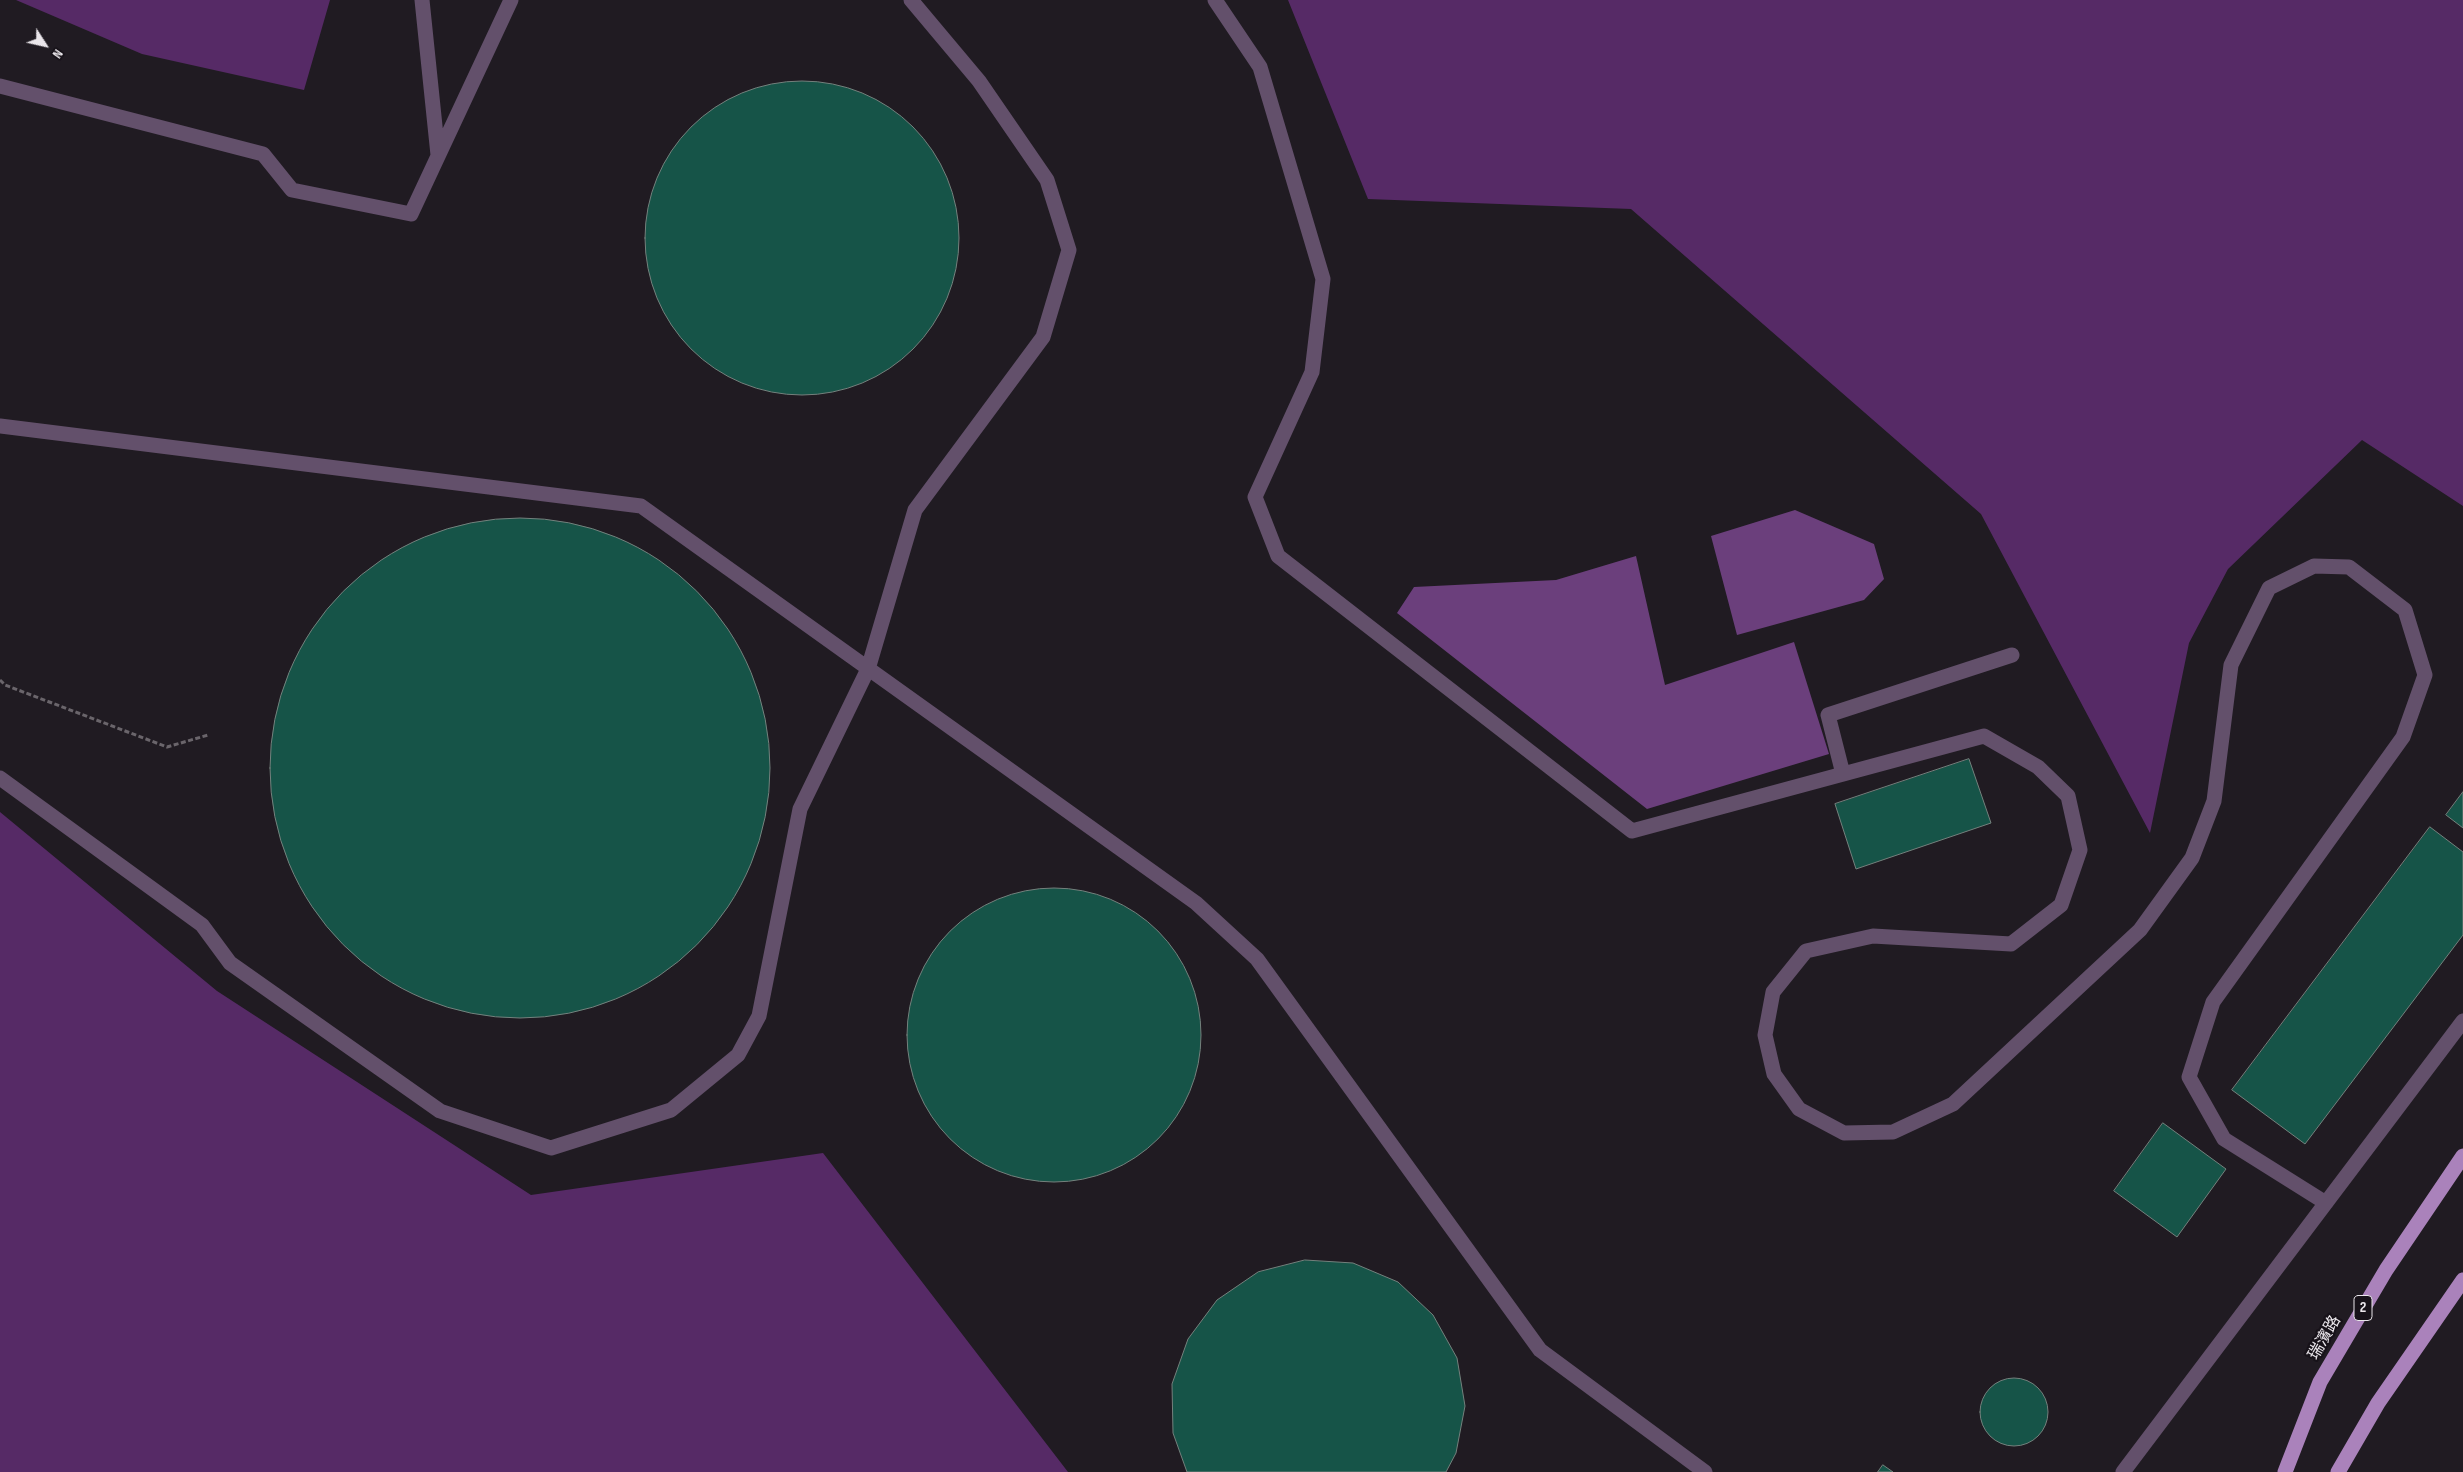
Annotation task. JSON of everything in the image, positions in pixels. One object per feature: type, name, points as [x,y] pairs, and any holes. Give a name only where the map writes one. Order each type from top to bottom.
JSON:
[{"type":"main road","name":"瑞濱路","points":[[2285,1472],[2320,1382],[2386,1270],[2463,1156]]},
{"type":"main road","points":[[2338,1472],[2378,1403],[2463,1280]]},
{"type":"lane","points":[[422,0],[438,155]]},
{"type":"lane","points":[[0,86],[263,154],[292,190],[411,214],[511,0]]},
{"type":"lane","points":[[0,778],[202,925],[230,963],[440,1111],[551,1148],[671,1110],[738,1055],[759,1016],[800,809],[868,669],[915,510],[1043,337],[1069,250],[1046,180],[979,81],[911,0]]},
{"type":"lane","points":[[1215,0],[1260,67],[1323,279],[1312,372],[1255,497],[1278,556],[1632,831],[1984,736],[2038,767],[2068,796],[2080,850],[2061,905],[2011,944],[1873,936],[1806,951],[1773,992],[1765,1035],[1774,1074],[1799,1109],[1844,1134],[1893,1132],[1953,1104],[2140,930],[2192,858],[2214,801],[2231,665],[2270,588],[2314,566],[2349,567],[2405,610],[2425,675],[2403,738],[2213,1002],[2189,1078],[2224,1138],[2326,1203]]},
{"type":"lane","points":[[0,426],[641,506],[1196,903],[1257,959],[1540,1350],[1705,1472]]},
{"type":"lane","points":[[1843,774],[1828,715],[2012,655]]},
{"type":"lane","points":[[2123,1472],[2463,1021]]},
{"type":"path","points":[[0,680],[5,685],[167,746],[208,735]]},
{"type":"shaded area","points":[[16,0],[330,0],[304,90],[142,54]]},
{"type":"shaded area","points":[[1288,0],[2463,0],[2463,506],[2362,440],[2228,569],[2189,643],[2150,833],[1981,514],[1631,209],[1368,199]]},
{"type":"shaded area","points":[[1795,510],[1874,544],[1884,579],[1864,600],[1737,635],[1711,536]]},
{"type":"shaded area","points":[[1636,556],[1665,685],[1794,642],[1829,754],[1647,809],[1397,613],[1414,587],[1556,580]]},
{"type":"shaded area","points":[[0,812],[217,991],[531,1195],[823,1153],[1068,1472],[0,1472]]},
{"type":"building","points":[[802,81],[833,84],[862,93],[889,107],[913,127],[933,151],[947,178],[956,207],[959,238],[956,269],[947,298],[933,325],[913,349],[889,369],[862,383],[833,392],[802,395],[771,392],[742,383],[715,369],[691,349],[671,325],[657,298],[648,269],[645,238],[648,207],[657,178],[671,151],[691,127],[715,107],[742,93],[771,84]]},
{"type":"building","points":[[520,518],[569,523],[616,537],[659,560],[697,591],[728,629],[751,672],[765,719],[770,768],[765,817],[751,864],[728,907],[697,945],[659,976],[616,999],[569,1013],[520,1018],[471,1013],[424,999],[381,976],[343,945],[312,907],[289,864],[275,817],[270,768],[275,719],[289,672],[312,629],[343,591],[381,560],[424,537],[471,523]]},
{"type":"building","points":[[1969,759],[1991,823],[1856,869],[1835,804]]},
{"type":"building","points":[[2463,792],[2463,828],[2446,815]]},
{"type":"building","points":[[2430,827],[2463,852],[2463,935],[2305,1144],[2232,1090]]},
{"type":"building","points":[[1054,888],[1083,891],[1110,900],[1135,913],[1158,931],[1176,954],[1189,979],[1198,1006],[1201,1035],[1198,1064],[1189,1091],[1176,1116],[1158,1139],[1135,1157],[1110,1170],[1083,1179],[1054,1182],[1025,1179],[998,1170],[973,1157],[950,1139],[932,1116],[919,1091],[910,1064],[907,1035],[910,1006],[919,979],[932,954],[950,931],[973,913],[998,900],[1025,891]]},
{"type":"building","points":[[2163,1123],[2226,1169],[2177,1237],[2114,1191]]},
{"type":"building","points":[[1305,1260],[1353,1263],[1398,1282],[1433,1315],[1457,1358],[1465,1406],[1456,1453],[1446,1472],[1187,1472],[1173,1433],[1172,1384],[1188,1339],[1217,1300],[1258,1272]]},
{"type":"building","points":[[2014,1378],[2027,1381],[2038,1388],[2045,1399],[2048,1412],[2045,1425],[2038,1436],[2027,1443],[2014,1446],[2001,1443],[1990,1436],[1983,1425],[1980,1412],[1983,1399],[1990,1388],[2001,1381]]},
{"type":"building","points":[[1883,1465],[1893,1472],[1878,1472]]}]
